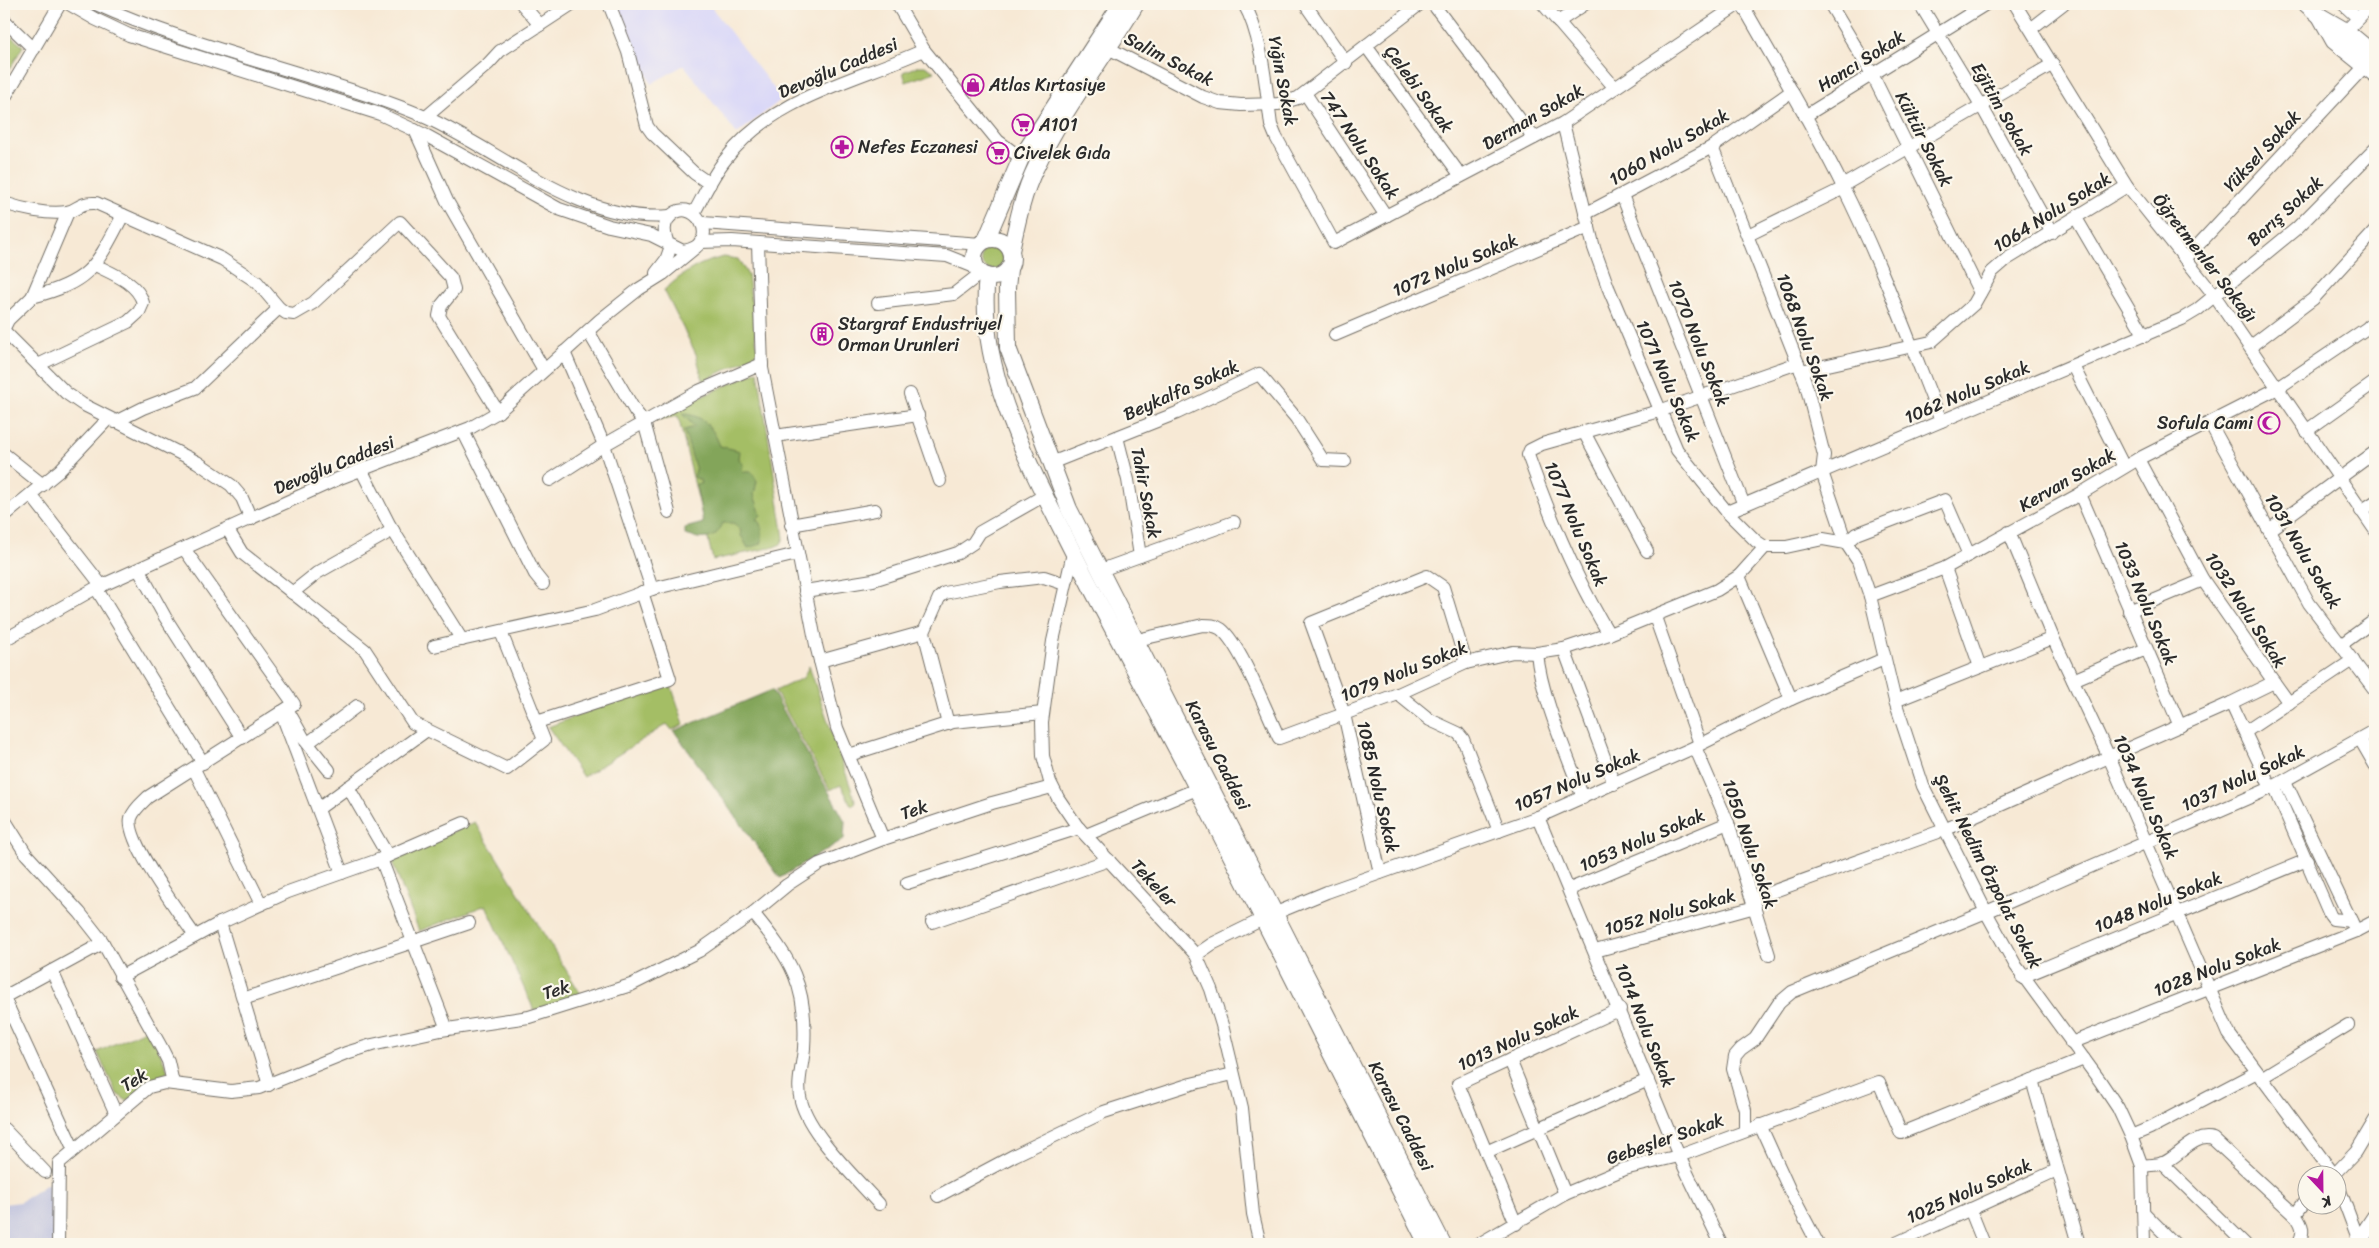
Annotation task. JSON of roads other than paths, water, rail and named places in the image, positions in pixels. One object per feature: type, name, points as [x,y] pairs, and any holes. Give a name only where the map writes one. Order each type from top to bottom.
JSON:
[{"type":"main road","points":[[1118,5],[1020,158],[983,242],[974,255],[981,272],[1000,276],[1012,264],[1011,252],[1017,221],[1036,167],[1050,139],[1136,4]]},
{"type":"main road","points":[[2306,4],[2320,16],[2346,31],[2373,59]]},
{"type":"main road","points":[[2320,16],[2334,41],[2373,59]]},
{"type":"main road","points":[[983,242],[998,240],[1004,242],[1011,252]]},
{"type":"main road","name":"Karasu Caddesi","points":[[1009,269],[1006,288],[1008,348],[1069,509],[1137,640],[1427,1244]]},
{"type":"main road","name":"Karasu Caddesi","points":[[981,272],[988,350],[1007,412],[1045,494],[1197,789],[1269,916],[1443,1244]]},
{"type":"main road","points":[[2362,1243],[2375,1217]]},
{"type":"main road","points":[[2362,1243],[2375,1236]]},
{"type":"street","points":[[4,99],[60,4]]},
{"type":"street","points":[[69,4],[95,20],[129,34],[380,114],[415,130],[559,209],[609,226],[651,235],[683,250],[698,245],[758,243],[948,256],[981,272],[954,294],[878,303]]},
{"type":"street","points":[[96,4],[135,22],[371,96],[426,117],[564,194],[602,208],[652,218],[670,216],[682,211],[699,218],[983,242]]},
{"type":"street","points":[[522,4],[540,25]]},
{"type":"street","points":[[609,4],[628,52],[647,126],[694,173],[710,184]]},
{"type":"street","points":[[897,4],[924,50],[998,141],[1020,158]]},
{"type":"street","name":"Yığın Sokak","points":[[1244,4],[1250,15],[1258,41],[1268,104],[1276,137],[1334,243]]},
{"type":"street","points":[[1305,4],[1346,63]]},
{"type":"street","name":"Salim Sokak","points":[[1108,48],[1203,97],[1220,103],[1287,103],[1305,93],[1346,63],[1420,4]]},
{"type":"street","points":[[1433,4],[1534,138]]},
{"type":"street","points":[[1543,4],[1615,88]]},
{"type":"street","points":[[1558,22],[1585,4]]},
{"type":"street","points":[[1740,4],[1792,91],[1843,187],[1883,273],[1941,422]]},
{"type":"street","name":"Derman Sokak","points":[[1334,243],[1564,123],[1740,4]]},
{"type":"street","name":"Kültür Sokak","points":[[1830,4],[1872,74],[1980,293]]},
{"type":"street","name":"Eğitim Sokak","points":[[1920,4],[1981,105],[2052,232]]},
{"type":"street","name":"Hancı Sokak","points":[[1805,116],[1986,4]]},
{"type":"street","name":"Öğretmenler Sokağı","points":[[2015,4],[2032,28],[2127,186],[2214,295],[2251,346],[2306,431],[2375,530]]},
{"type":"street","points":[[2032,28],[2063,4]]},
{"type":"street","points":[[2343,4],[2358,18]]},
{"type":"street","points":[[2346,31],[2372,4]]},
{"type":"street","points":[[426,117],[488,64],[500,51],[569,5]]},
{"type":"street","points":[[4,20],[34,49]]},
{"type":"street","name":"Çelebi Sokak","points":[[1366,46],[1461,176]]},
{"type":"street","name":"Devoğlu Caddesi","points":[[699,218],[710,184],[725,159],[749,134],[780,111],[821,90],[924,50]]},
{"type":"street","name":"Yüksel Sokak","points":[[2184,259],[2373,59]]},
{"type":"street","points":[[1748,235],[1843,187],[2053,64]]},
{"type":"street","name":"1060 Nolu Sokak","points":[[1587,220],[1622,195],[1712,147],[1792,91]]},
{"type":"street","name":"747 Nolu Sokak","points":[[1305,93],[1386,216]]},
{"type":"street","name":"1071 Nolu Sokak","points":[[1564,123],[1587,220],[1608,287],[1677,450],[1728,512],[1756,541],[1765,547]]},
{"type":"street","points":[[415,130],[447,201],[544,370]]},
{"type":"street","name":"1068 Nolu Sokak","points":[[1712,147],[1800,367],[1824,455],[1822,472],[1846,543]]},
{"type":"street","name":"Barış Sokak","points":[[2214,295],[2297,228],[2375,149]]},
{"type":"street","name":"1064 Nolu Sokak","points":[[1584,432],[1659,411],[1701,395],[1800,367],[1931,342],[1964,314],[1980,293],[1992,272],[2007,259],[2127,186]]},
{"type":"street","name":"1070 Nolu Sokak","points":[[1622,195],[1744,505]]},
{"type":"street","points":[[4,203],[42,211],[68,212],[84,202],[96,203],[222,259],[256,282],[279,308],[286,313],[294,314],[303,311],[400,222],[451,278],[454,290],[441,306],[439,316],[498,412]]},
{"type":"street","points":[[68,212],[32,298],[8,320],[4,330],[66,393],[112,420],[190,458],[231,485],[242,498],[251,518]]},
{"type":"street","points":[[32,298],[78,282],[95,265],[123,215]]},
{"type":"street","points":[[650,282],[666,260],[669,243],[664,228],[670,216]]},
{"type":"street","points":[[650,282],[663,274],[698,245],[703,236],[699,218]]},
{"type":"street","points":[[2076,218],[2145,336]]},
{"type":"street","name":"1072 Nolu Sokak","points":[[1335,335],[1587,220]]},
{"type":"street","points":[[2251,346],[2312,299],[2375,231]]},
{"type":"street","points":[[758,243],[762,364],[797,554],[820,661],[837,728],[883,839]]},
{"type":"street","points":[[38,365],[128,322],[139,312],[143,303],[141,294],[125,280],[95,265]]},
{"type":"street","name":"Devoğlu Caddesi","points":[[4,640],[99,587],[362,470],[462,431],[498,412],[588,331],[650,282]]},
{"type":"street","name":"1062 Nolu Sokak","points":[[1728,512],[2145,336],[2182,319],[2214,295]]},
{"type":"street","points":[[4,516],[59,471],[112,420],[195,388],[279,308]]},
{"type":"street","name":"Kervan Sokak","points":[[1870,596],[1945,568],[2080,494],[2138,459],[2278,388],[2367,328],[2375,320]]},
{"type":"street","points":[[588,331],[635,412],[644,422],[669,512]]},
{"type":"street","points":[[537,722],[670,679],[647,591],[604,445],[564,352]]},
{"type":"street","points":[[550,480],[604,445],[699,391],[762,364]]},
{"type":"street","points":[[2073,366],[2124,468]]},
{"type":"street","name":"Beykalfa Sokak","points":[[1051,463],[1177,414],[1259,374],[1296,418],[1324,460],[1345,461]]},
{"type":"street","points":[[2306,431],[2375,382]]},
{"type":"street","points":[[910,394],[940,481]]},
{"type":"street","points":[[775,436],[918,415]]},
{"type":"street","name":"1031 Nolu Sokak","points":[[2210,422],[2309,603],[2342,644],[2375,690]]},
{"type":"street","points":[[462,431],[535,574],[543,584]]},
{"type":"street","points":[[1584,432],[1647,551]]},
{"type":"street","name":"1077 Nolu Sokak","points":[[1584,432],[1542,444],[1530,450],[1528,455],[1560,541],[1581,586],[1609,634]]},
{"type":"street","name":"Tahir Sokak","points":[[1117,437],[1128,480],[1140,556]]},
{"type":"street","points":[[2269,530],[2375,452]]},
{"type":"street","points":[[4,454],[43,485]]},
{"type":"street","name":"1032 Nolu Sokak","points":[[1944,830],[2180,726],[2274,682],[2203,580],[2138,459]]},
{"type":"street","points":[[362,470],[393,530],[462,640]]},
{"type":"street","points":[[805,591],[873,580],[958,552],[973,543],[980,532],[1045,494]]},
{"type":"street","name":"1033 Nolu Sokak","points":[[2080,494],[2180,726]]},
{"type":"street","points":[[32,495],[99,587],[199,766],[261,904]]},
{"type":"street","points":[[1791,699],[1739,576],[1765,547],[1786,547],[1823,539],[1846,543],[1856,534],[1945,500],[1969,555]]},
{"type":"street","points":[[2361,511],[2375,502]]},
{"type":"street","points":[[791,525],[875,510]]},
{"type":"street","points":[[1101,570],[1234,522]]},
{"type":"street","points":[[228,530],[242,553],[365,650],[413,723],[507,769],[544,740],[501,632]]},
{"type":"street","points":[[292,593],[318,573],[393,530]]},
{"type":"street","name":"1034 Nolu Sokak","points":[[2009,532],[2053,638],[2109,757],[2229,1034],[2327,1166]]},
{"type":"street","name":"Şehit Nedim Özpolat Sokak","points":[[1846,543],[1858,561],[1870,596],[1895,701],[1923,786],[1944,830],[2022,977],[2084,1059],[2118,1108],[2131,1136],[2142,1166],[2144,1244]]},
{"type":"street","points":[[185,550],[294,704],[148,797],[137,808],[131,818],[132,829],[141,855],[195,936]]},
{"type":"street","name":"Tekeler","points":[[1074,553],[1065,584],[1053,641],[1043,713],[1043,756],[1052,787],[1082,832],[1196,955],[1211,989],[1222,1024],[1242,1108],[1253,1214],[1260,1244]]},
{"type":"street","points":[[434,646],[596,610],[647,591],[797,554]]},
{"type":"street","points":[[1945,568],[1980,667]]},
{"type":"street","points":[[139,570],[165,617],[242,738]]},
{"type":"street","name":"1085 Nolu Sokak","points":[[1380,873],[1344,714],[1311,623],[1427,576],[1443,587],[1466,663]]},
{"type":"street","name":"1079 Nolu Sokak","points":[[1137,640],[1203,625],[1212,625],[1220,629],[1237,650],[1279,738],[1398,694],[1466,663],[1513,652],[1537,653],[1564,649],[1609,634],[1655,617],[1717,590],[1739,576]]},
{"type":"street","points":[[948,724],[924,632],[940,598],[945,593],[1000,582],[1044,577],[1065,584]]},
{"type":"street","points":[[2129,611],[2203,580]]},
{"type":"street","name":"1050 Nolu Sokak","points":[[1655,617],[1698,745],[1728,823],[1768,955]]},
{"type":"street","points":[[2342,644],[2375,620]]},
{"type":"street","points":[[820,661],[924,632]]},
{"type":"street","points":[[1895,701],[2053,638]]},
{"type":"street","points":[[1564,649],[1614,784]]},
{"type":"street","points":[[2073,680],[2146,649]]},
{"type":"street","points":[[1537,653],[1538,664],[1554,716],[1583,798]]},
{"type":"street","name":"1057 Nolu Sokak","points":[[1196,955],[1212,944],[1269,916],[1380,873],[1538,817],[1583,798],[1698,745],[1791,699],[1884,659]]},
{"type":"street","points":[[2245,732],[2353,660]]},
{"type":"street","points":[[2274,682],[2289,703]]},
{"type":"street","points":[[1398,694],[1430,720],[1458,733],[1463,739],[1499,831]]},
{"type":"street","points":[[2231,703],[2245,732],[2277,785],[2353,926]]},
{"type":"street","points":[[308,743],[358,706]]},
{"type":"street","points":[[284,710],[329,770]]},
{"type":"street","points":[[284,710],[342,873]]},
{"type":"street","points":[[848,755],[948,724],[976,718],[1043,713]]},
{"type":"street","points":[[318,809],[427,730]]},
{"type":"street","name":"1037 Nolu Sokak","points":[[1986,912],[2277,785],[2375,730]]},
{"type":"street","points":[[2360,739],[2375,765]]},
{"type":"street","points":[[2277,785],[2330,915],[2333,919],[2353,926]]},
{"type":"street","name":"Tek","points":[[58,1244],[59,1163],[149,1087],[173,1083],[231,1091],[259,1088],[346,1053],[401,1038],[529,1017],[631,985],[699,950],[753,913],[787,884],[819,864],[883,839],[992,803],[1052,787]]},
{"type":"street","points":[[348,788],[385,858],[413,942],[447,1029]]},
{"type":"street","points":[[907,883],[1082,832],[1197,789]]},
{"type":"street","name":"1014 Nolu Sokak","points":[[1538,817],[1596,951],[1679,1156],[1721,1244]]},
{"type":"street","points":[[4,819],[26,854],[80,913],[103,943],[120,977],[158,1040],[168,1061],[173,1083]]},
{"type":"street","points":[[120,977],[220,923],[261,904],[385,858],[464,823]]},
{"type":"street","name":"1053 Nolu Sokak","points":[[1570,889],[1728,823]]},
{"type":"street","name":"1052 Nolu Sokak","points":[[1596,951],[1753,903],[1944,830]]},
{"type":"street","points":[[932,922],[1109,860]]},
{"type":"street","name":"1048 Nolu Sokak","points":[[2022,977],[2307,860]]},
{"type":"street","name":"Gebeşler Sokak","points":[[1479,1244],[1565,1194],[1624,1169],[1679,1156],[1745,1130],[1745,1110],[1733,1069],[1733,1062],[1741,1049],[1755,1039],[1779,1003],[1792,992],[1986,912]]},
{"type":"street","points":[[753,913],[779,944],[800,985],[804,1006],[804,1047],[799,1090],[806,1114],[816,1132],[879,1204]]},
{"type":"street","name":"1028 Nolu Sokak","points":[[2071,1043],[2210,989],[2353,926],[2375,921]]},
{"type":"street","points":[[220,923],[269,1084]]},
{"type":"street","points":[[243,999],[469,923]]},
{"type":"street","points":[[74,1150],[4,998],[103,943]]},
{"type":"street","points":[[52,970],[116,1114]]},
{"type":"street","name":"1013 Nolu Sokak","points":[[1516,1224],[1458,1084],[1620,1009]]},
{"type":"street","points":[[2131,1136],[2259,1075],[2348,1025]]},
{"type":"street","points":[[1745,1130],[1879,1082],[1901,1134],[2084,1059]]},
{"type":"street","points":[[1510,1060],[1565,1194]]},
{"type":"street","points":[[938,1196],[1015,1155],[1104,1112],[1191,1084],[1233,1074]]},
{"type":"street","points":[[1486,1152],[1648,1080]]},
{"type":"street","points":[[2032,1080],[2079,1244]]},
{"type":"street","points":[[2344,1166],[2356,1152],[2375,1120]]},
{"type":"street","points":[[1760,1124],[1790,1191],[1818,1244]]},
{"type":"street","points":[[4,1129],[45,1172]]},
{"type":"street","points":[[2142,1166],[2162,1164],[2198,1140],[2206,1137],[2212,1139],[2301,1222],[2303,1231],[2298,1244]]},
{"type":"street","points":[[2162,1164],[2245,1244]]},
{"type":"street","name":"1025 Nolu Sokak","points":[[1894,1244],[1921,1238],[1970,1209],[2057,1170]]},
{"type":"street","name":"1034 Nolu Sokak","points":[[2346,1203],[2362,1243]]},
{"type":"street","points":[[1970,1209],[1984,1244]]},
{"type":"street","points":[[2144,1214],[2175,1244]]},
{"type":"place","name":"Atlas Kırtasiye","points":[[973,85]]},
{"type":"place","name":"A101","points":[[1023,125]]},
{"type":"place","name":"Nefes Eczanesi","points":[[842,147]]},
{"type":"place","name":"Civelek Gıda","points":[[998,153]]},
{"type":"place","name":"Stargraf Endustriyel Orman Urunleri","points":[[822,334]]},
{"type":"place","name":"Sofula Cami","points":[[2269,423]]}]
